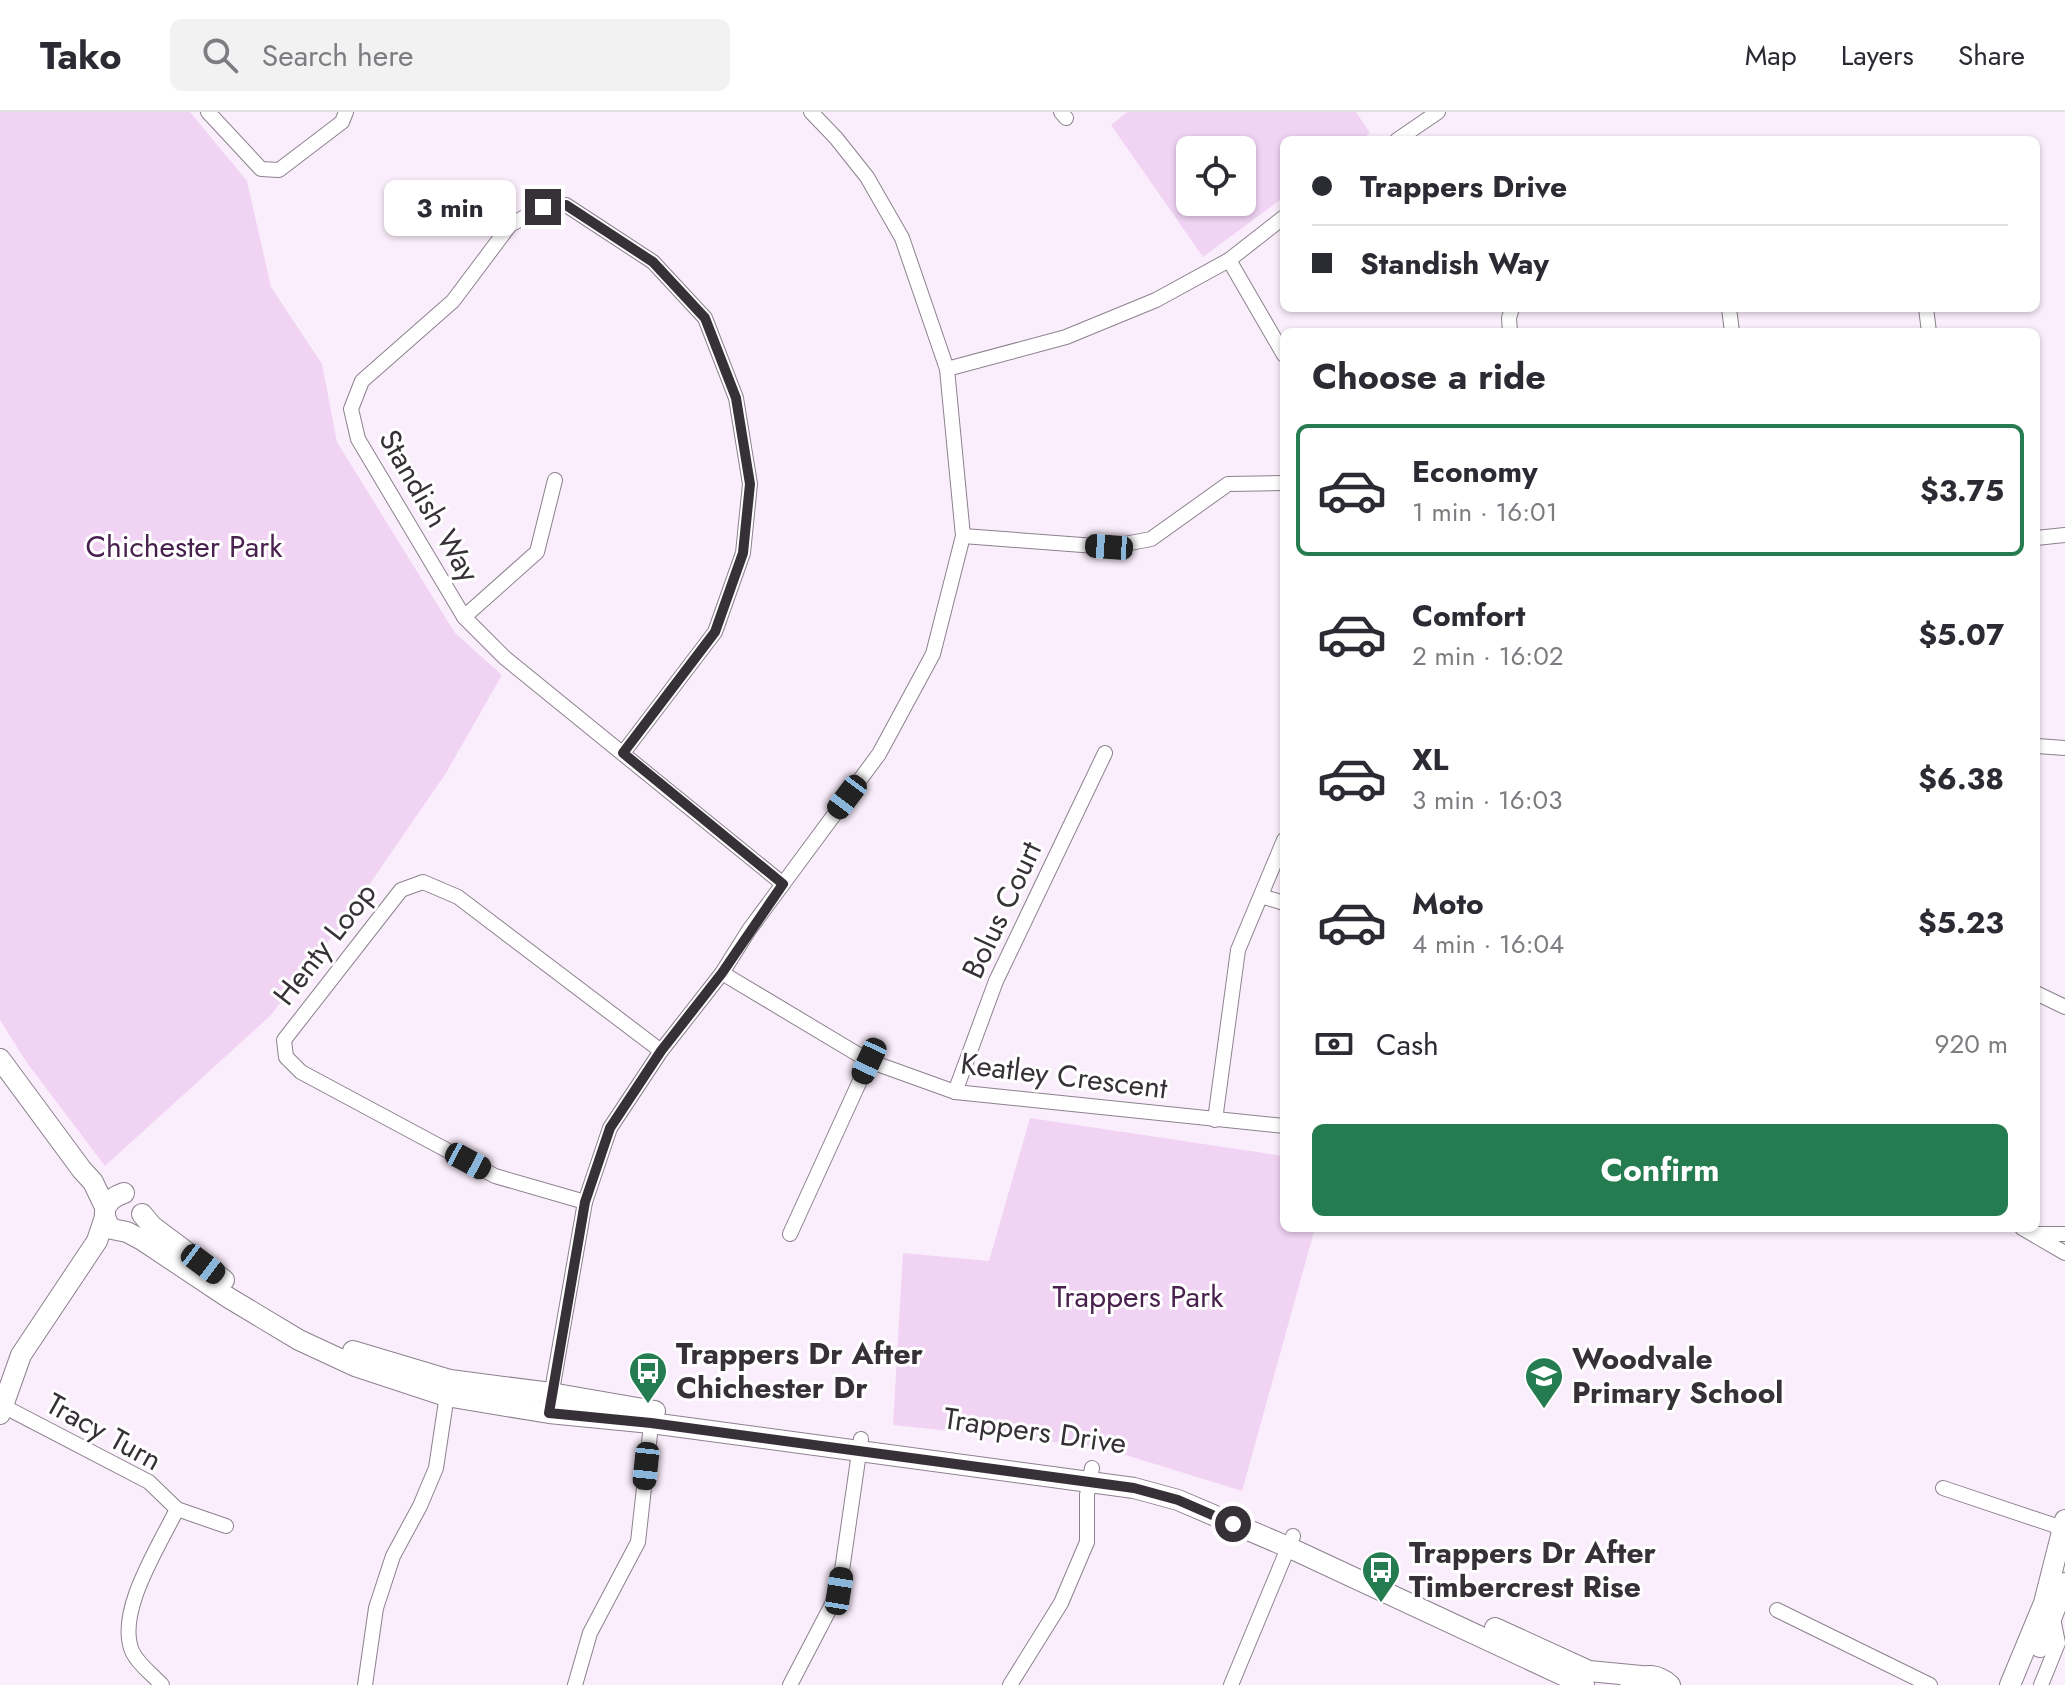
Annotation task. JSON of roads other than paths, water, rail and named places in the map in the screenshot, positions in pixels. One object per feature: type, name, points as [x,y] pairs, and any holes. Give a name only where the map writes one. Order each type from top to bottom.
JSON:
[{"type":"main road","points":[[0,1059],[93,1182],[114,1222]]},
{"type":"main road","points":[[1,1410],[21,1355],[97,1241],[114,1222],[140,1222],[142,1214],[137,1200],[93,1182]]},
{"type":"main road","points":[[114,1222],[109,1201],[124,1193]]},
{"type":"main road","name":"Trappers Drive","points":[[142,1214],[152,1226],[229,1283],[305,1328],[357,1353],[448,1388]]},
{"type":"main road","name":"Trappers Drive","points":[[114,1222],[299,1340],[355,1366],[448,1388],[510,1390],[550,1403],[1091,1474],[1129,1473],[1180,1487],[1584,1685]]},
{"type":"main road","points":[[2010,1685],[2044,1603],[2065,1526]]},
{"type":"main road","name":"Trappers Drive","points":[[1290,1542],[1589,1671],[1634,1681],[1656,1676],[1670,1685]]},
{"type":"main road","points":[[2024,1685],[2065,1583]]},
{"type":"street","points":[[208,112],[261,169],[279,170],[342,122],[346,112]]},
{"type":"street","points":[[550,1403],[585,1202],[610,1128],[661,1051],[722,973],[879,754],[933,654],[963,536],[947,369],[902,238],[867,177],[811,112]]},
{"type":"street","points":[[1403,136],[1438,112]]},
{"type":"street","name":"Standish Way","points":[[623,753],[715,632],[743,553],[750,484],[736,398],[705,318],[653,262],[566,205],[543,207],[510,225],[453,301],[362,381],[351,409],[358,439],[464,617],[505,658],[783,884]]},
{"type":"street","points":[[947,369],[1066,337],[1156,300],[1229,260],[1280,220]]},
{"type":"street","points":[[1229,260],[1280,348]]},
{"type":"street","points":[[464,617],[537,552],[555,480]]},
{"type":"street","points":[[963,536],[1109,547],[1151,539],[1228,484],[1280,483]]},
{"type":"street","points":[[2040,538],[2065,535]]},
{"type":"street","points":[[2040,746],[2065,748]]},
{"type":"street","name":"Bolus Court","points":[[955,1092],[996,981],[1105,753]]},
{"type":"street","points":[[1215,1120],[1238,950],[1280,850]]},
{"type":"street","name":"Henty Loop","points":[[585,1202],[495,1176],[301,1072],[286,1057],[284,1040],[401,890],[423,882],[458,897],[661,1051]]},
{"type":"street","points":[[1261,896],[1280,902]]},
{"type":"street","name":"Keatley Crescent","points":[[722,973],[869,1061],[955,1092],[1280,1126]]},
{"type":"street","points":[[2040,995],[2065,1007]]},
{"type":"street","points":[[790,1234],[869,1061]]},
{"type":"street","points":[[2029,1232],[2065,1253]]},
{"type":"street","points":[[2040,1232],[2065,1234]]},
{"type":"street","points":[[365,1685],[376,1608],[393,1556],[436,1468],[448,1388]]},
{"type":"street","name":"Tracy Turn","points":[[1,1410],[149,1482],[177,1509],[226,1526]]},
{"type":"street","points":[[575,1685],[590,1633],[638,1542],[652,1416]]},
{"type":"street","points":[[790,1685],[839,1591],[860,1445]]},
{"type":"street","points":[[1010,1685],[1061,1603],[1087,1542],[1087,1495],[1091,1474]]},
{"type":"street","points":[[1943,1488],[2065,1526]]},
{"type":"street","name":"Tracy Turn","points":[[162,1685],[134,1655],[128,1639],[130,1608],[177,1509]]},
{"type":"street","points":[[1231,1685],[1290,1542]]},
{"type":"street","points":[[1777,1610],[1930,1685]]},
{"type":"street","points":[[2041,1685],[2058,1643],[2053,1618]]},
{"type":"place","name":"Trappers Dr After Chichester Dr","points":[[648,1405]]},
{"type":"place","name":"Woodvale Primary School","points":[[1544,1410]]},
{"type":"place","name":"Trappers Dr After Timbercrest Rise","points":[[1381,1604]]},
{"type":"park label","name":"Chichester Park","points":[[184,547]]},
{"type":"park label","name":"Trappers Park","points":[[1138,1297]]}]
